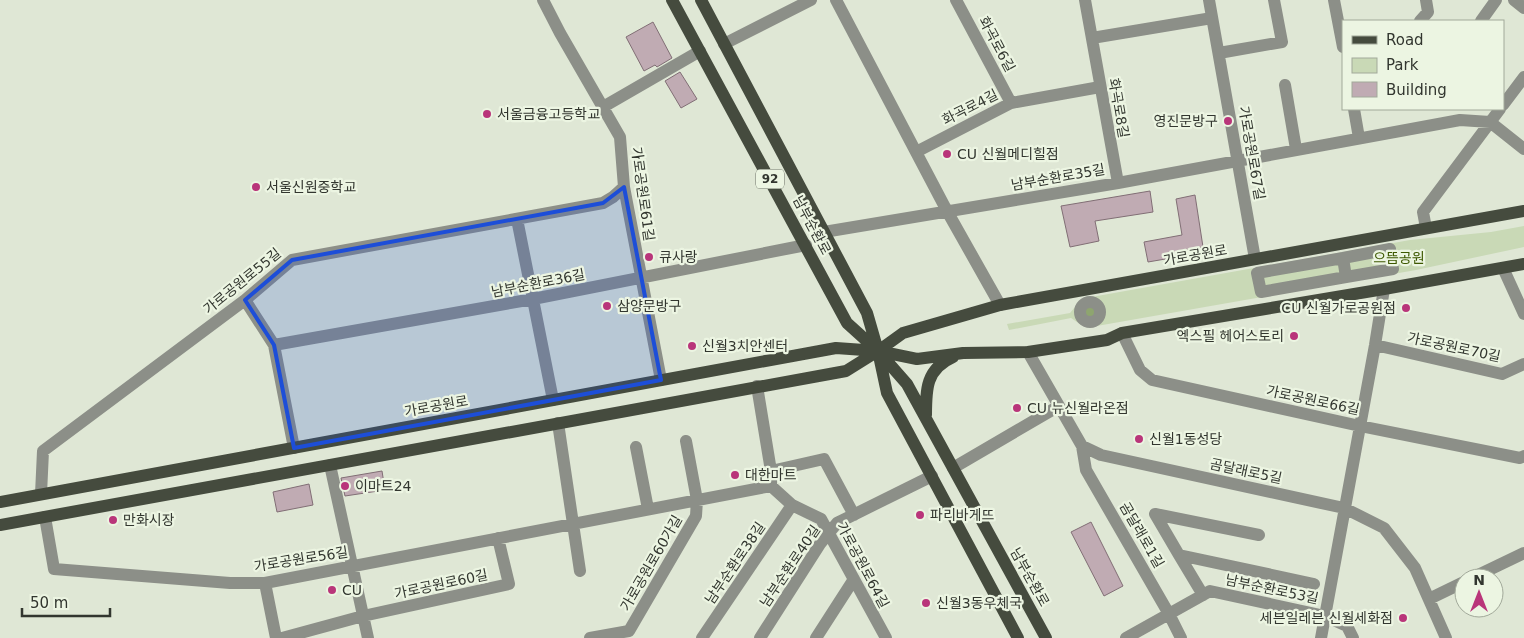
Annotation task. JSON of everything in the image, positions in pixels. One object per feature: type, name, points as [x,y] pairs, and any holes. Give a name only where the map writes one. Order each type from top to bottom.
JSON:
[{"type":"main road","name":"남부순환로","points":[[672,0],[847,323],[878,351],[907,384],[1046,638]]},
{"type":"main road","name":"남부순환로","points":[[701,0],[867,313],[887,393],[1018,638]]},
{"type":"main road","name":"가로공원로","points":[[0,525],[846,370],[903,333],[1000,306],[1524,211]]},
{"type":"main road","name":"가로공원로","points":[[0,502],[836,348],[878,351],[917,359],[963,353],[1028,352],[1107,340],[1122,333],[1524,264]]},
{"type":"main road","points":[[926,418],[926,394],[929,380],[934,371],[944,361],[963,353]]},
{"type":"street","name":"가로공원로61길","points":[[543,0],[620,137],[624,187],[661,380]]},
{"type":"street","points":[[724,44],[811,0]]},
{"type":"street","points":[[836,0],[947,211],[1000,306]]},
{"type":"street","name":"화곡로6길","points":[[956,0],[1011,103]]},
{"type":"street","name":"화곡로8길","points":[[1085,0],[1118,182]]},
{"type":"street","name":"가로공원로67길","points":[[1209,0],[1255,259]]},
{"type":"street","points":[[1219,53],[1282,42],[1274,0]]},
{"type":"street","points":[[1334,0],[1342,42]]},
{"type":"street","points":[[1421,20],[1428,12],[1426,0]]},
{"type":"street","points":[[1482,20],[1496,0]]},
{"type":"street","points":[[1514,0],[1524,8]]},
{"type":"street","points":[[1092,38],[1212,18]]},
{"type":"street","points":[[603,107],[700,51]]},
{"type":"street","points":[[1504,104],[1524,77]]},
{"type":"street","points":[[1285,85],[1296,149]]},
{"type":"street","name":"화곡로4길","points":[[916,152],[1011,103],[1100,87]]},
{"type":"street","points":[[1354,110],[1359,138]]},
{"type":"street","points":[[1426,228],[1423,212],[1499,110]]},
{"type":"street","name":"남부순환로35길","points":[[824,232],[1118,182],[1460,120],[1490,122]]},
{"type":"street","points":[[1490,122],[1524,149]]},
{"type":"street","name":"가로공원로55길","points":[[41,494],[43,451],[245,300],[292,260],[603,203],[624,187]]},
{"type":"street","points":[[517,219],[553,400]]},
{"type":"street","name":"남부순환로36길","points":[[274,345],[533,299],[806,246]]},
{"type":"street","points":[[1390,249],[1393,268],[1261,292],[1257,273],[1343,258],[1390,249]]},
{"type":"street","points":[[1343,258],[1346,277]]},
{"type":"street","points":[[1503,268],[1524,314]]},
{"type":"street","points":[[1321,638],[1376,345],[1384,289]]},
{"type":"street","points":[[245,300],[274,345],[294,448]]},
{"type":"street","points":[[1091,302],[1097,304],[1100,310],[1099,317],[1094,321]]},
{"type":"street","name":"가로공원로66길","points":[[1122,333],[1140,370],[1152,380],[1360,426],[1520,458],[1524,456]]},
{"type":"street","name":"가로공원로70길","points":[[1376,345],[1502,374],[1524,364]]},
{"type":"street","points":[[1028,352],[1082,446]]},
{"type":"street","points":[[757,386],[771,471],[771,486]]},
{"type":"street","points":[[953,468],[1059,406]]},
{"type":"street","points":[[558,422],[580,571]]},
{"type":"street","points":[[686,441],[696,500]]},
{"type":"street","points":[[636,446],[648,509]]},
{"type":"street","name":"곰달래로5길","points":[[1082,446],[1101,455],[1344,508],[1384,528],[1415,568],[1446,638]]},
{"type":"street","name":"곰달래로1길","points":[[1082,446],[1086,470],[1170,614],[1181,638]]},
{"type":"street","name":"가로공원로64길","points":[[771,471],[824,459],[854,515]]},
{"type":"street","points":[[330,464],[368,638]]},
{"type":"street","name":"남부순환로40길","points":[[760,638],[820,544],[837,523],[932,476]]},
{"type":"street","name":"가로공원로64길","points":[[771,486],[792,505],[821,520],[830,533],[883,636]]},
{"type":"street","name":"가로공원로56길","points":[[46,516],[54,570],[230,583],[265,583],[771,486]]},
{"type":"street","name":"가로공원로60가길","points":[[590,638],[634,634],[696,516],[696,500]]},
{"type":"street","name":"남부순환로38길","points":[[702,638],[792,505]]},
{"type":"street","points":[[1203,595],[1156,514],[1259,536]]},
{"type":"street","name":"가로공원로60길","points":[[282,638],[363,616],[509,584],[498,538]]},
{"type":"street","points":[[1493,568],[1524,553]]},
{"type":"street","points":[[1179,555],[1314,584]]},
{"type":"street","points":[[816,638],[854,580]]},
{"type":"street","points":[[265,583],[276,638]]},
{"type":"street","points":[[1430,599],[1454,587]]},
{"type":"street","name":"남부순환로53길","points":[[1126,638],[1210,591],[1325,616],[1347,626],[1353,638]]},
{"type":"highlighted area","points":[[624,187],[661,380],[294,448],[274,345],[245,300],[292,260],[603,203]]},
{"type":"green space","name":"으뜸공원","points":[[1524,226],[1524,247],[1416,270],[1091,327],[1083,326],[1071,318],[1009,330],[1007,324],[1070,313],[1080,301],[1086,298],[1410,240],[1491,232]]},
{"type":"shaded area","points":[[1090,305],[1095,307],[1097,312],[1095,317],[1090,319],[1085,317],[1083,312],[1085,307]]},
{"type":"building","points":[[653,22],[672,58],[657,67],[655,65],[644,71],[626,37]]},
{"type":"building","points":[[680,72],[697,99],[681,108],[665,81]]},
{"type":"building","points":[[1150,191],[1153,212],[1095,221],[1099,241],[1070,247],[1061,206]]},
{"type":"building","points":[[1195,195],[1203,247],[1176,251],[1177,257],[1148,262],[1144,242],[1182,235],[1176,199]]},
{"type":"building","points":[[382,471],[385,490],[345,496],[341,478]]},
{"type":"building","points":[[309,484],[313,505],[277,512],[273,492]]},
{"type":"building","points":[[1091,522],[1123,586],[1104,596],[1071,532]]},
{"type":"place","name":"서울금융고등학교","points":[[487,114]]},
{"type":"place","name":"영진문방구","points":[[1228,121]]},
{"type":"place","name":"CU 신월메디힐점","points":[[947,154]]},
{"type":"place","name":"서울신원중학교","points":[[256,187]]},
{"type":"place","name":"큐사랑","points":[[649,257]]},
{"type":"place","name":"삼양문방구","points":[[607,306]]},
{"type":"place","name":"CU 신월가로공원점","points":[[1406,308]]},
{"type":"place","name":"엑스필 헤어스토리","points":[[1294,336]]},
{"type":"place","name":"신월3치안센터","points":[[692,346]]},
{"type":"place","name":"CU 뉴신월라온점","points":[[1017,408]]},
{"type":"place","name":"신월1동성당","points":[[1139,439]]},
{"type":"place","name":"대한마트","points":[[735,475]]},
{"type":"place","name":"이마트24","points":[[345,486]]},
{"type":"place","name":"파리바게뜨","points":[[920,515]]},
{"type":"place","name":"만화시장","points":[[113,520]]},
{"type":"place","name":"CU","points":[[332,590]]},
{"type":"place","name":"신월3동우체국","points":[[926,603]]},
{"type":"place","name":"세븐일레븐 신월세화점","points":[[1403,618]]}]
